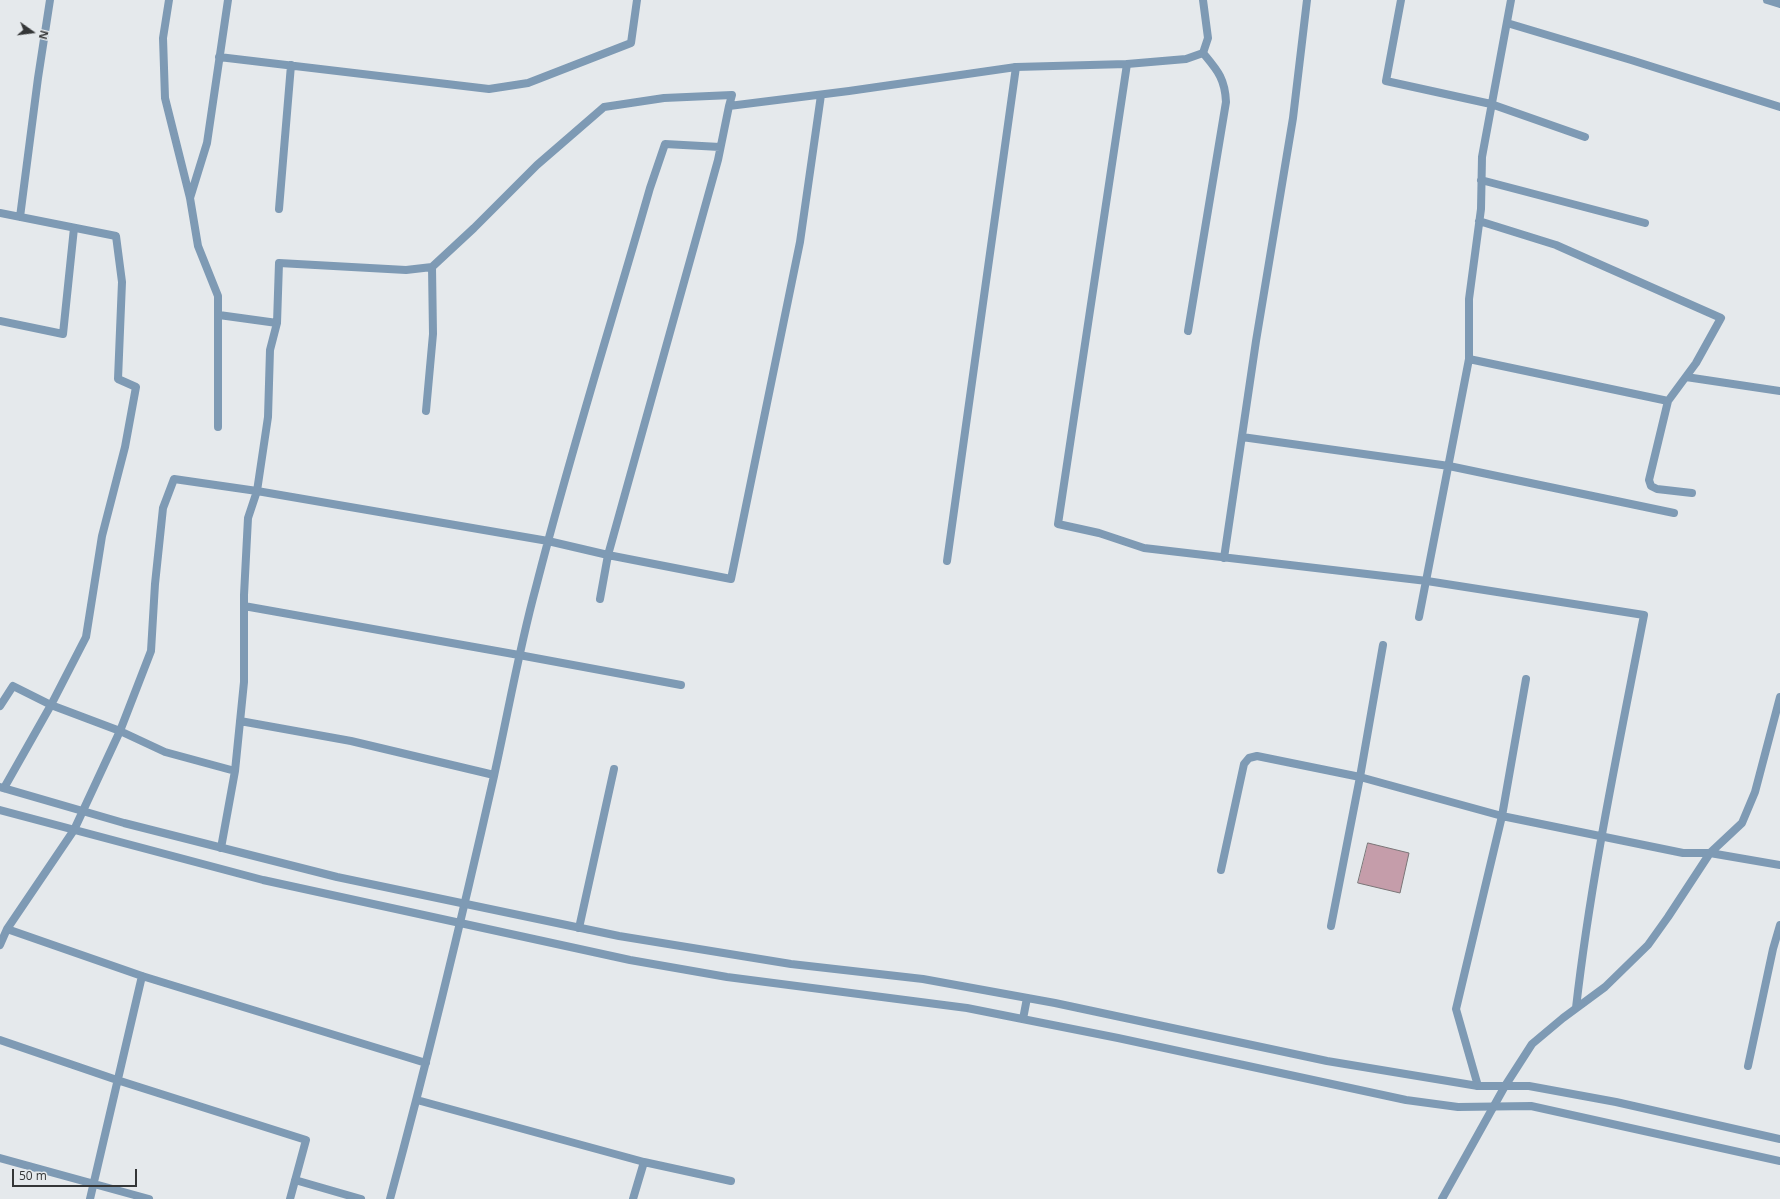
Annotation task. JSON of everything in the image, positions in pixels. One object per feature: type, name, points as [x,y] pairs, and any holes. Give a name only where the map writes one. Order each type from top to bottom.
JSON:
[{"type":"street","points":[[20,217],[38,78],[50,0]]},
{"type":"street","points":[[169,0],[163,38],[165,98],[190,198],[198,246],[218,296],[218,427]]},
{"type":"street","points":[[190,198],[206,143],[228,0]]},
{"type":"street","points":[[219,57],[408,81],[489,89],[528,82],[631,43],[637,0]]},
{"type":"street","points":[[1203,0],[1208,38],[1203,53]]},
{"type":"street","points":[[1224,558],[1292,118],[1307,0]]},
{"type":"street","points":[[1401,0],[1386,81],[1491,104],[1585,137]]},
{"type":"street","points":[[1419,617],[1469,359],[1469,299],[1479,221],[1482,157],[1511,0]]},
{"type":"street","points":[[1767,0],[1780,4]]},
{"type":"street","points":[[1507,23],[1639,62],[1780,107]]},
{"type":"street","points":[[729,106],[822,95],[1016,68],[1127,64],[1186,59],[1203,53]]},
{"type":"street","points":[[1188,331],[1226,102],[1225,87],[1219,73],[1203,53]]},
{"type":"street","points":[[1127,64],[1058,524],[1099,532],[1144,548],[1427,581],[1644,615],[1602,836],[1584,943],[1576,1008]]},
{"type":"street","points":[[279,209],[291,65]]},
{"type":"street","points":[[947,562],[1016,68]]},
{"type":"street","points":[[221,848],[235,771],[244,682],[244,606],[248,518],[257,492],[268,417],[270,350],[277,323],[279,263],[406,270],[432,267],[474,228],[537,164],[604,107],[664,98],[732,95],[690,265],[608,555],[600,599]]},
{"type":"street","points":[[0,945],[7,929],[74,830],[120,731],[151,651],[155,584],[163,508],[174,479],[548,541],[608,555],[731,579],[800,242],[822,95]]},
{"type":"street","points":[[390,1199],[417,1100],[461,924],[520,655],[548,541],[648,196],[665,144],[720,147]]},
{"type":"street","points":[[1481,180],[1645,223]]},
{"type":"street","points":[[0,213],[116,236],[122,282],[118,379],[136,387],[125,447],[102,536],[86,637],[51,705],[2,788],[221,848],[337,877],[619,936],[791,964],[923,979],[1027,998],[1326,1061],[1478,1086],[1528,1086],[1616,1102],[1780,1139]]},
{"type":"street","points":[[1479,221],[1556,246],[1721,318],[1696,363],[1668,401],[1649,480],[1651,486],[1657,489],[1692,493]]},
{"type":"street","points":[[0,321],[62,334],[74,228]]},
{"type":"street","points":[[426,411],[433,334],[432,267]]},
{"type":"street","points":[[218,315],[277,323]]},
{"type":"street","points":[[1469,359],[1668,401]]},
{"type":"street","points":[[1686,377],[1780,391]]},
{"type":"street","points":[[1242,437],[1449,466],[1674,513]]},
{"type":"street","points":[[244,606],[681,685]]},
{"type":"street","points":[[1331,926],[1360,777],[1383,645]]},
{"type":"street","points":[[1478,1086],[1456,1009],[1502,816],[1526,679]]},
{"type":"street","points":[[0,706],[13,686],[51,705],[120,731],[165,752],[235,771]]},
{"type":"street","points":[[1442,1199],[1505,1086],[1532,1044],[1576,1008],[1605,987],[1648,945],[1710,853],[1742,823],[1755,792],[1780,697]]},
{"type":"street","points":[[240,721],[351,741],[494,775]]},
{"type":"street","points":[[1221,870],[1244,764],[1249,758],[1257,756],[1360,777],[1502,816],[1683,853],[1710,853],[1780,865]]},
{"type":"street","points":[[580,928],[614,769]]},
{"type":"street","points":[[0,810],[263,880],[630,960],[727,977],[967,1008],[1118,1038],[1406,1100],[1458,1107],[1531,1106],[1780,1160]]},
{"type":"street","points":[[1748,1066],[1773,948],[1780,925]]},
{"type":"street","points":[[7,929],[142,976],[426,1063]]},
{"type":"street","points":[[90,1199],[142,976]]},
{"type":"street","points":[[1023,1019],[1027,998]]},
{"type":"street","points":[[0,1040],[117,1080],[306,1140],[290,1199]]},
{"type":"street","points":[[417,1100],[644,1162],[732,1181]]},
{"type":"street","points":[[0,1158],[149,1199]]},
{"type":"street","points":[[634,1199],[644,1162]]},
{"type":"street","points":[[295,1180],[361,1199]]},
{"type":"building","points":[[1368,843],[1409,853],[1400,893],[1358,883]]}]
